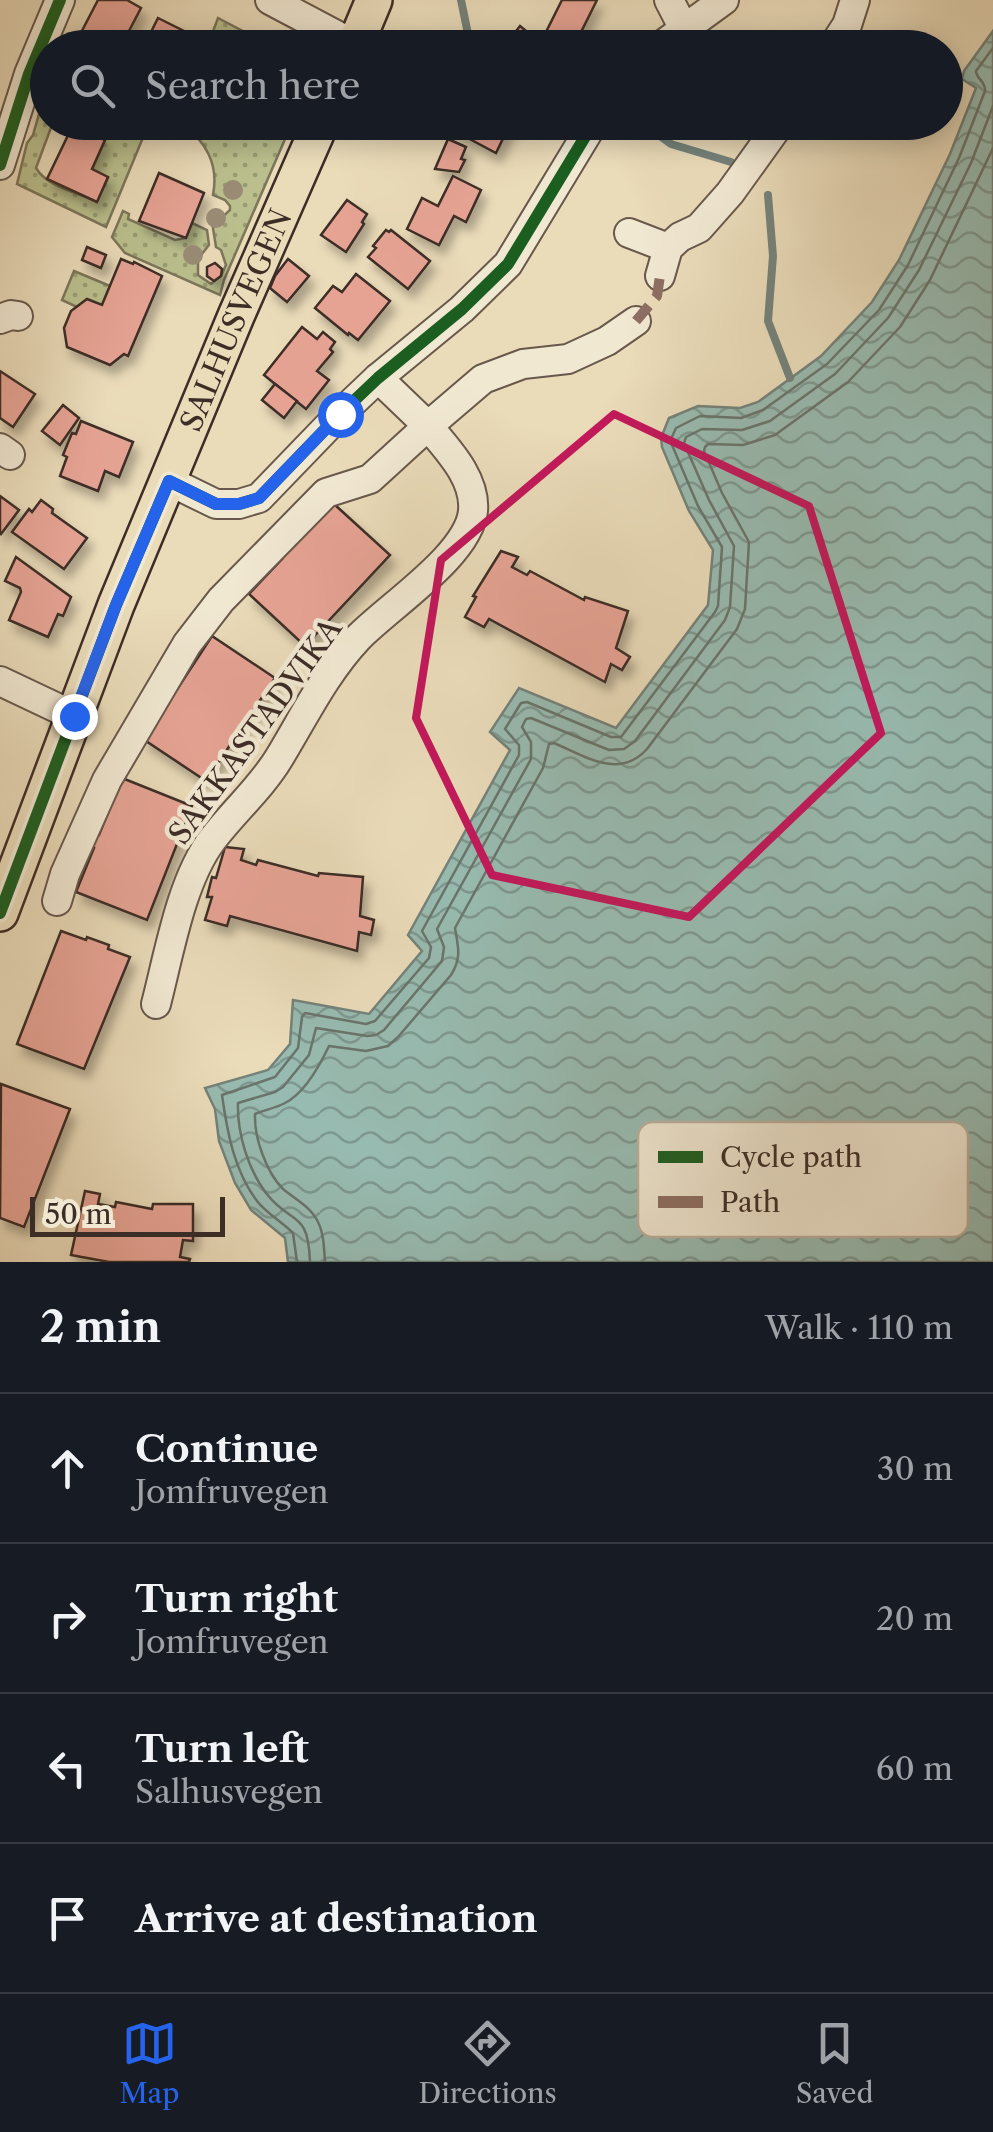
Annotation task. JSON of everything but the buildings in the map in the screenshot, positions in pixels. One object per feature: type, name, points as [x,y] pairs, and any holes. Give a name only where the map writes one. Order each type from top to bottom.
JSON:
[{"type":"main road","points":[[362,30],[374,0]]},
{"type":"main road","name":"SALHUSVEGEN","points":[[0,913],[116,605],[313,140]]},
{"type":"street","points":[[270,0],[325,30]]},
{"type":"street","points":[[669,0],[684,29],[724,0]]},
{"type":"street","points":[[844,30],[855,0]]},
{"type":"street","points":[[47,30],[51,3]]},
{"type":"street","points":[[0,165],[30,79]]},
{"type":"street","points":[[169,481],[216,504],[239,504],[259,498],[378,378],[462,309],[508,264],[583,140]]},
{"type":"street","points":[[628,233],[664,262],[680,238],[699,228],[730,194],[768,140]]},
{"type":"street","points":[[57,900],[106,780],[187,644],[221,600],[326,493],[370,479],[483,379],[523,364],[568,360],[636,321]]},
{"type":"street","name":"SAKKASTADVIKA","points":[[156,1004],[195,867],[211,840],[277,762],[316,692],[357,639],[459,544],[473,512],[470,487],[454,456],[378,378]]},
{"type":"street","points":[[0,682],[74,716]]},
{"type":"highlighted area","points":[[614,414],[809,506],[881,733],[689,917],[492,875],[416,718],[441,560]]},
{"type":"green space","points":[[218,18],[241,30],[214,30]]},
{"type":"green space","points":[[30,139],[46,140],[36,168],[41,175],[55,185],[97,201],[108,178],[92,169],[105,140],[142,140],[106,227],[17,184]]},
{"type":"green space","points":[[199,140],[285,140],[220,295],[125,253],[112,237],[123,211],[129,214],[128,219],[175,240],[186,238],[192,223],[207,230],[209,245],[198,259],[198,275],[211,284],[221,276],[226,265],[216,247],[212,222],[217,222],[230,206],[213,195],[214,173],[209,154]]},
{"type":"green space","points":[[74,271],[110,286],[102,305],[77,307],[62,300]]},
{"type":"water","points":[[993,31],[993,1262],[288,1262],[285,1238],[251,1210],[235,1183],[219,1141],[215,1109],[205,1088],[268,1070],[290,1044],[293,1000],[369,1014],[422,951],[408,935],[510,750],[490,732],[519,688],[616,728],[708,605],[713,550],[689,511],[662,447],[661,438],[669,418],[698,406],[740,408],[758,402],[821,356],[872,302],[899,260],[956,140],[963,140],[963,121],[976,88],[963,80],[964,71]]},
{"type":"waterway","points":[[461,0],[467,30]]},
{"type":"waterway","points":[[666,140],[731,162]]},
{"type":"waterway","points":[[768,195],[773,256],[768,321],[790,378]]},
{"type":"marked path","points":[[636,321],[657,296],[660,276]]},
{"type":"cycle path","points":[[47,30],[60,0]]},
{"type":"cycle path","points":[[0,165],[30,72]]},
{"type":"cycle path","points":[[0,913],[116,605],[169,481],[216,504],[239,504],[259,498],[378,378],[462,309],[508,264],[583,140]]},
{"type":"route","points":[[74,716],[169,481],[216,504],[239,504],[259,498],[340,414]]}]
